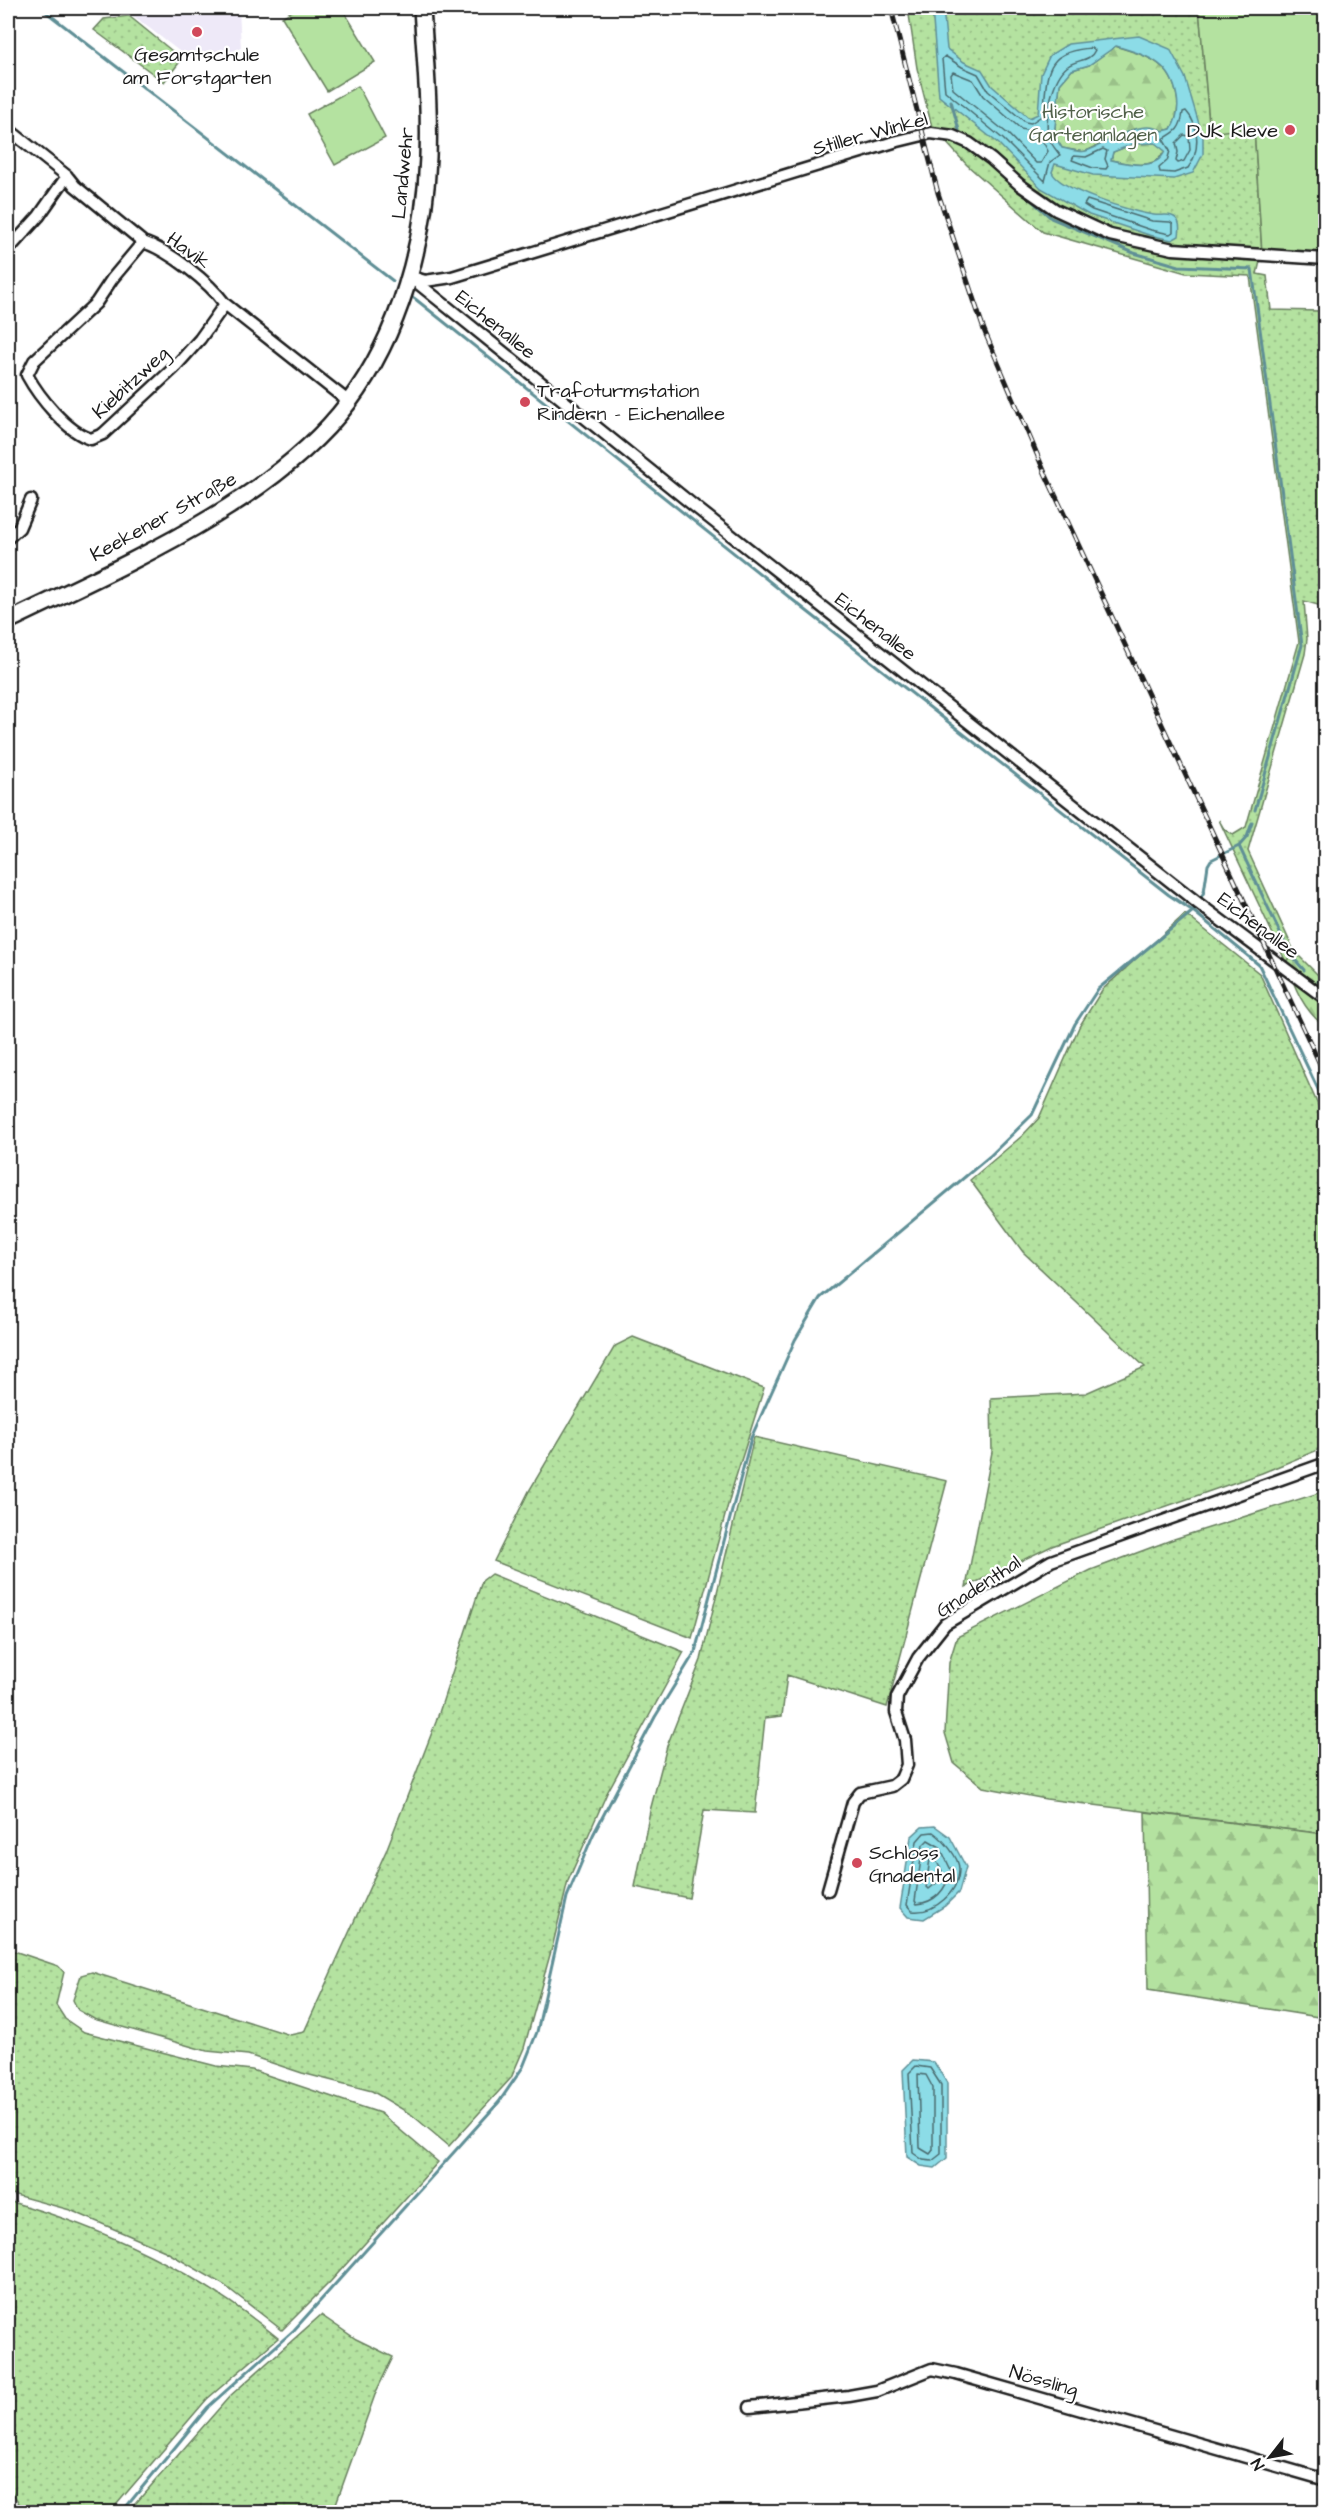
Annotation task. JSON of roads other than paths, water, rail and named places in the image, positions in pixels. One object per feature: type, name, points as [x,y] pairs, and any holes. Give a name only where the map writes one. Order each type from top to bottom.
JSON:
[{"type":"main road","name":"Landwehr","points":[[388,338],[416,253],[428,158],[428,94],[422,8]]},
{"type":"main road","name":"Keekener Straße","points":[[8,621],[156,548],[240,498],[280,470],[315,440],[349,402],[388,338]]},
{"type":"street","name":"Havik","points":[[8,129],[67,176],[75,186],[143,242],[157,247],[216,291],[225,304],[349,402]]},
{"type":"street","name":"Stiller Winkel","points":[[409,276],[425,281],[452,277],[894,142],[937,133],[953,136],[969,143],[1020,185],[1056,210],[1110,235],[1173,249],[1326,259]]},
{"type":"street","points":[[8,250],[39,216],[67,176]]},
{"type":"street","name":"Kiebitzweg","points":[[143,242],[112,279],[96,303],[34,361],[27,375],[35,391],[78,436],[91,439],[103,434],[174,368],[200,339],[225,304]]},
{"type":"street","name":"Eichenallee","points":[[409,276],[708,516],[1199,904],[1326,999]]},
{"type":"street","points":[[8,538],[19,528],[31,500]]},
{"type":"street","name":"Gnadenthal","points":[[828,1890],[853,1802],[860,1793],[892,1786],[901,1779],[907,1765],[905,1740],[896,1712],[897,1697],[918,1658],[945,1624],[1051,1561],[1326,1463]]},
{"type":"street","name":"Nössling","points":[[750,2407],[877,2391],[932,2369],[1326,2480]]},
{"type":"water","points":[[932,8],[943,8],[947,49],[964,62],[982,70],[992,86],[1029,118],[1038,114],[1041,74],[1050,55],[1068,44],[1139,36],[1170,49],[1185,77],[1203,137],[1203,154],[1193,173],[1174,179],[1093,175],[1055,164],[1052,172],[1057,179],[1068,186],[1098,199],[1144,213],[1175,217],[1179,224],[1179,236],[1172,240],[1149,235],[1089,215],[1041,188],[999,144],[939,96]],"holes":[[[1116,46],[1147,57],[1156,62],[1169,75],[1178,101],[1177,113],[1171,129],[1163,131],[1144,127],[1134,129],[1086,151],[1062,148],[1054,135],[1060,84],[1072,70],[1089,65]],[[1155,143],[1165,151],[1161,157],[1149,164],[1111,160],[1113,152],[1133,144]]]},
{"type":"water","points":[[935,1826],[950,1837],[966,1867],[959,1892],[945,1906],[924,1919],[908,1917],[900,1908],[911,1837],[922,1827]]},
{"type":"water","points":[[913,2060],[934,2062],[947,2083],[947,2158],[935,2168],[921,2166],[907,2157],[903,2070]]},
{"type":"waterway","points":[[41,8],[393,281]]},
{"type":"waterway","points":[[951,101],[959,130]]},
{"type":"waterway","points":[[1022,192],[1051,218],[1134,253],[1179,266],[1252,269],[1302,645],[1255,810]]},
{"type":"waterway","points":[[414,298],[794,601],[1169,895],[1193,911],[1259,965],[1326,1106]]},
{"type":"waterway","points":[[122,2512],[208,2407],[294,2330],[499,2102],[523,2067],[537,2032],[567,1897],[593,1835],[655,1717],[695,1652],[751,1438],[795,1340],[820,1298],[990,1156],[1032,1115],[1075,1024],[1098,989],[1193,911],[1204,892],[1208,865],[1211,860],[1239,846],[1247,837],[1252,823]]},
{"type":"waterway","points":[[1239,846],[1290,954],[1304,970]]},
{"type":"waterway","points":[[1318,981],[1326,988]]},
{"type":"railway","points":[[891,8],[938,193],[984,330],[1045,473],[1326,1077]]},
{"type":"place","name":"Gesamtschule am Forstgarten","points":[[197,32]]},
{"type":"place","name":"DJK Kleve","points":[[1290,130]]},
{"type":"place","name":"Trafoturmstation Rindern - Eichenallee","points":[[525,402]]},
{"type":"place","name":"Schloss Gnadental","points":[[857,1863]]},
{"type":"park label","name":"Historische Gartenanlagen","points":[[1093,122]]}]
